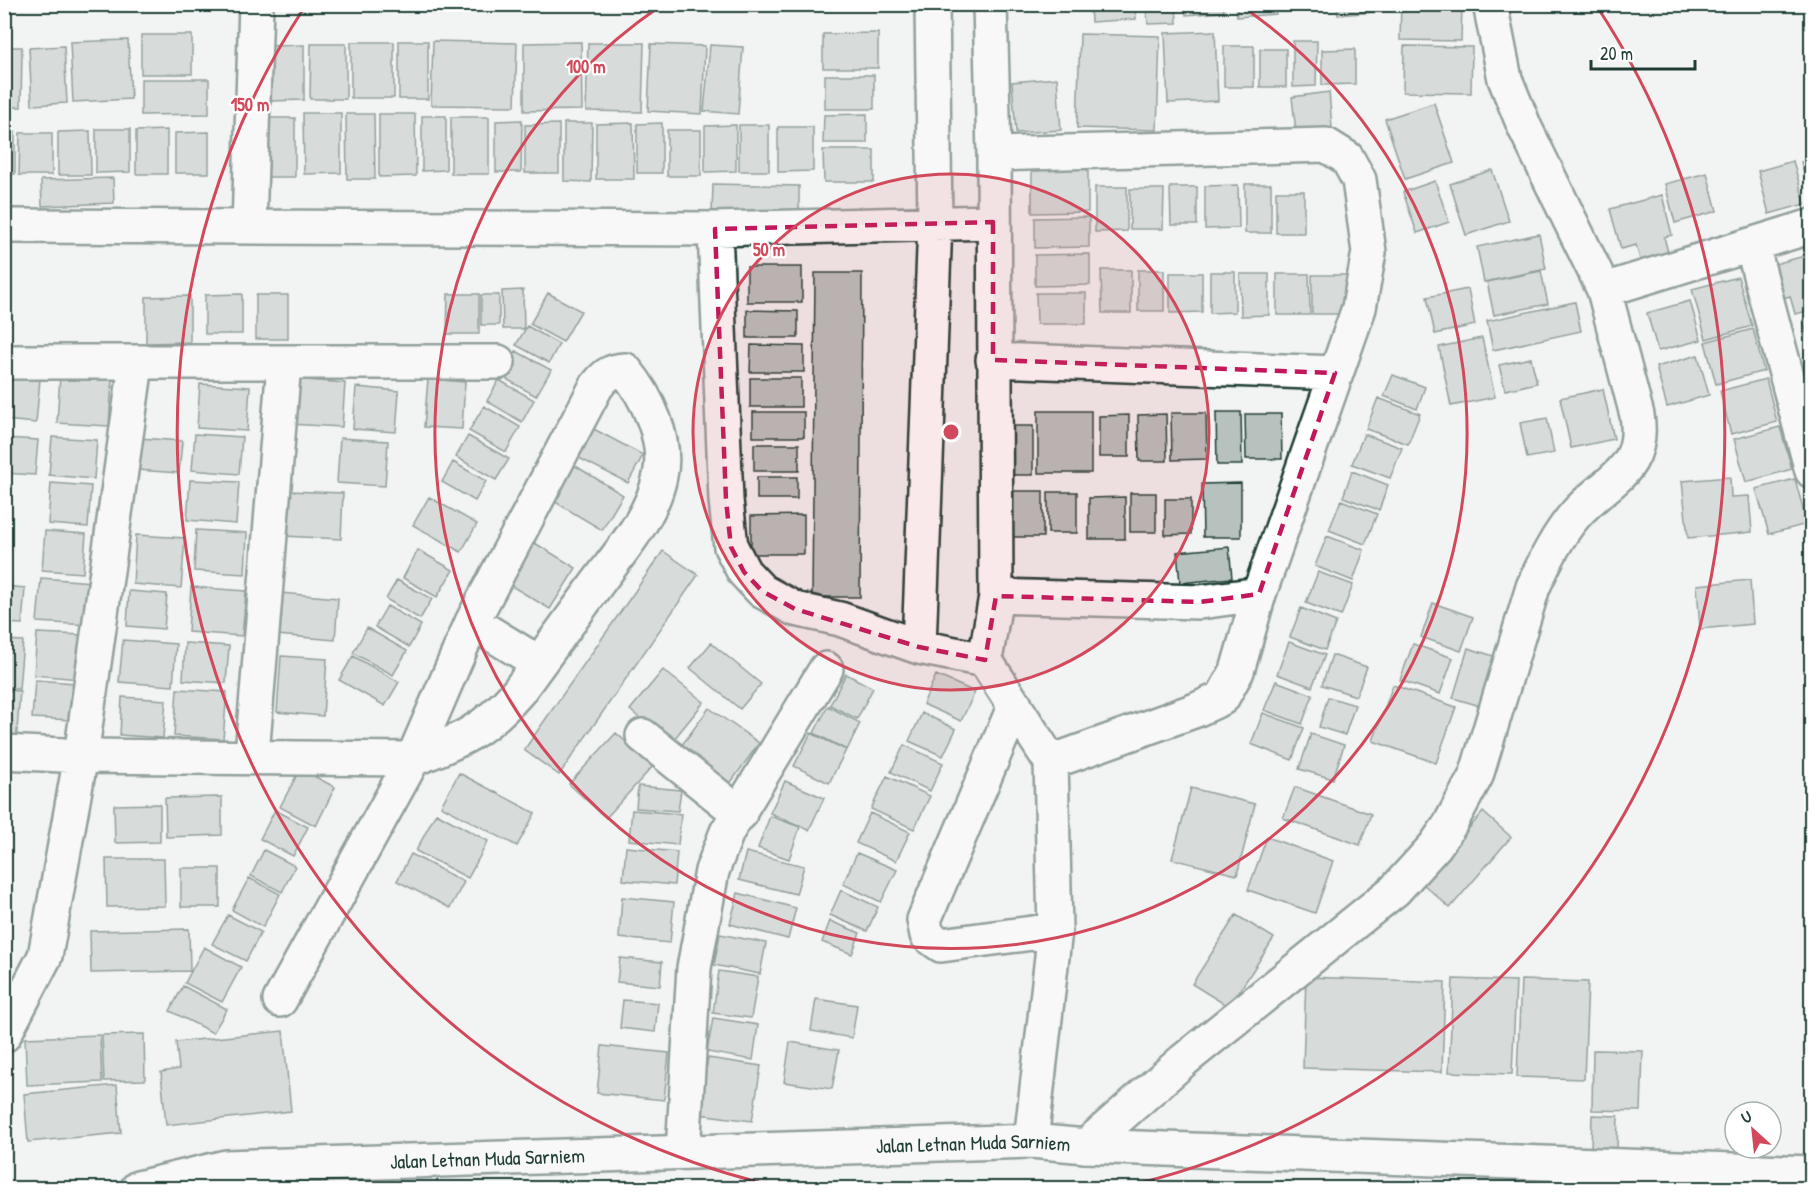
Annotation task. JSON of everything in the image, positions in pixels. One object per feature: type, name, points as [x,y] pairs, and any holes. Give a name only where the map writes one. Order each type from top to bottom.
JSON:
[{"type":"street","points":[[249,227],[256,4]]},
{"type":"street","points":[[919,647],[935,222],[932,4]]},
{"type":"street","points":[[990,4],[994,154],[993,360],[996,596],[985,660],[1051,762],[1055,930],[1031,1141]]},
{"type":"street","points":[[1086,1146],[1184,1060],[1395,890],[1449,826],[1476,776],[1533,587],[1546,559],[1576,513],[1611,483],[1637,451],[1641,435],[1637,415],[1604,290],[1525,128],[1505,79],[1490,4]]},
{"type":"street","points":[[994,154],[1326,145],[1347,158],[1359,180],[1369,252],[1359,308],[1259,594],[1237,671],[1222,698],[1196,710],[1051,762]]},
{"type":"street","points":[[4,226],[715,229],[993,222]]},
{"type":"street","points":[[1604,290],[1812,226]]},
{"type":"street","points":[[715,229],[726,500],[731,547],[744,572],[762,591],[795,609],[840,619],[919,647],[985,660]]},
{"type":"street","points":[[1752,245],[1812,471]]},
{"type":"street","points":[[993,360],[1335,373]]},
{"type":"street","points":[[4,362],[136,364],[498,362]]},
{"type":"street","points":[[252,755],[284,363]]},
{"type":"street","points":[[4,1035],[45,956],[81,756],[136,364]]},
{"type":"street","points":[[4,752],[81,756],[252,755],[413,759],[464,739],[502,710],[635,532],[654,498],[659,482],[660,450],[650,411],[637,384],[625,370],[613,370],[604,375],[596,387],[472,622],[413,759],[280,1000]]},
{"type":"street","points":[[996,596],[1200,602],[1259,594]]},
{"type":"street","points":[[472,622],[538,663]]},
{"type":"street","points":[[683,1152],[694,968],[712,871],[727,832],[826,669]]},
{"type":"street","points":[[1015,705],[924,920],[927,935],[941,945],[1055,930]]},
{"type":"street","points":[[643,736],[740,814]]},
{"type":"street","name":"Jalan Letnan Muda Sarniem","points":[[138,1188],[226,1167],[261,1177],[683,1152],[1031,1141],[1658,1179],[1812,1173]]},
{"type":"highlighted area","points":[[993,222],[993,360],[1335,373],[1259,594],[1200,602],[996,596],[985,660],[919,647],[795,609],[762,591],[744,572],[731,547],[726,500],[715,229]]},
{"type":"building","points":[[1090,4],[1135,4],[1136,19],[1091,22]]},
{"type":"building","points":[[1146,4],[1176,4],[1177,23],[1148,24]]},
{"type":"building","points":[[1185,4],[1223,4],[1224,12],[1186,15]]},
{"type":"building","points":[[1236,4],[1276,4],[1276,14],[1237,17]]},
{"type":"building","points":[[1280,4],[1324,4],[1324,9],[1280,12]]},
{"type":"building","points":[[1337,4],[1387,4],[1388,11],[1338,15]]},
{"type":"building","points":[[1401,4],[1462,4],[1461,41],[1400,40]]},
{"type":"building","points":[[1215,31],[1218,101],[1168,103],[1165,33]]},
{"type":"building","points":[[878,33],[878,68],[823,68],[823,34]]},
{"type":"building","points":[[1080,34],[1160,36],[1157,130],[1077,128]]},
{"type":"building","points":[[141,35],[192,35],[192,74],[141,74]]},
{"type":"building","points":[[128,40],[131,99],[73,102],[70,42]]},
{"type":"building","points":[[399,41],[428,41],[428,99],[399,99]]},
{"type":"building","points":[[433,41],[517,43],[515,106],[431,105]]},
{"type":"building","points":[[1293,41],[1317,41],[1316,86],[1293,87]]},
{"type":"building","points":[[351,42],[394,42],[394,98],[351,98]]},
{"type":"building","points":[[581,42],[582,110],[524,111],[524,43]]},
{"type":"building","points":[[588,43],[644,43],[642,112],[586,111]]},
{"type":"building","points":[[311,44],[346,44],[346,99],[310,99]]},
{"type":"building","points":[[651,44],[705,46],[702,114],[648,111]]},
{"type":"building","points":[[304,45],[304,100],[269,101],[269,46]]},
{"type":"building","points":[[710,45],[743,47],[738,114],[704,111]]},
{"type":"building","points":[[64,46],[67,103],[32,105],[29,48]]},
{"type":"building","points":[[1224,46],[1254,46],[1254,87],[1224,87]]},
{"type":"building","points":[[1404,46],[1472,47],[1471,93],[1403,92]]},
{"type":"building","points":[[4,47],[22,47],[21,107],[4,107]]},
{"type":"building","points":[[1260,49],[1286,49],[1286,87],[1260,87]]},
{"type":"building","points":[[1355,49],[1355,84],[1322,85],[1322,50]]},
{"type":"building","points":[[825,75],[874,75],[874,109],[825,109]]},
{"type":"building","points":[[1057,78],[1061,130],[1016,133],[1012,82]]},
{"type":"building","points":[[141,79],[209,79],[209,114],[141,115]]},
{"type":"building","points":[[1329,92],[1332,128],[1296,132],[1292,97]]},
{"type":"building","points":[[1434,103],[1454,163],[1405,179],[1385,119]]},
{"type":"building","points":[[303,113],[341,113],[341,173],[304,174]]},
{"type":"building","points":[[346,114],[374,114],[375,179],[347,179]]},
{"type":"building","points":[[379,114],[415,114],[416,176],[379,177]]},
{"type":"building","points":[[867,114],[867,143],[823,143],[824,115]]},
{"type":"building","points":[[422,116],[446,116],[446,170],[422,171]]},
{"type":"building","points":[[451,117],[489,117],[489,174],[451,174]]},
{"type":"building","points":[[259,118],[295,118],[295,177],[259,177]]},
{"type":"building","points":[[522,120],[521,172],[496,172],[496,121]]},
{"type":"building","points":[[564,123],[592,123],[591,182],[564,181]]},
{"type":"building","points":[[633,123],[634,179],[596,179],[596,124]]},
{"type":"building","points":[[662,123],[662,173],[637,173],[637,124]]},
{"type":"building","points":[[559,124],[559,173],[525,173],[525,125]]},
{"type":"building","points":[[736,125],[736,171],[705,172],[705,126]]},
{"type":"building","points":[[739,125],[769,125],[769,171],[739,171]]},
{"type":"building","points":[[778,127],[813,127],[813,171],[778,172]]},
{"type":"building","points":[[96,129],[130,129],[130,172],[96,173]]},
{"type":"building","points":[[167,130],[167,174],[136,174],[136,131]]},
{"type":"building","points":[[667,130],[701,130],[701,176],[667,176]]},
{"type":"building","points":[[90,131],[91,175],[58,175],[58,132]]},
{"type":"building","points":[[4,132],[15,132],[15,174],[4,174]]},
{"type":"building","points":[[209,132],[209,173],[175,173],[175,133]]},
{"type":"building","points":[[20,133],[52,133],[52,175],[19,175]]},
{"type":"building","points":[[823,150],[874,150],[874,182],[824,182]]},
{"type":"building","points":[[1088,159],[1088,212],[1032,213],[1032,160]]},
{"type":"building","points":[[1812,159],[1812,203],[1801,162]]},
{"type":"building","points":[[1793,161],[1805,204],[1769,214],[1758,171]]},
{"type":"building","points":[[1492,170],[1509,221],[1466,235],[1450,184]]},
{"type":"building","points":[[1707,173],[1717,211],[1675,223],[1665,184]]},
{"type":"building","points":[[113,178],[114,203],[42,206],[41,180]]},
{"type":"building","points":[[4,179],[7,179],[8,202],[4,202]]},
{"type":"building","points":[[1435,181],[1449,222],[1417,233],[1403,192]]},
{"type":"building","points":[[713,184],[799,186],[799,216],[712,214]]},
{"type":"building","points":[[1245,184],[1271,184],[1271,233],[1245,233]]},
{"type":"building","points":[[1238,185],[1239,228],[1205,229],[1205,186]]},
{"type":"building","points":[[1095,187],[1127,187],[1127,231],[1095,232]]},
{"type":"building","points":[[1170,187],[1197,187],[1197,225],[1171,225]]},
{"type":"building","points":[[1130,189],[1164,189],[1163,229],[1130,229]]},
{"type":"building","points":[[1276,191],[1304,191],[1304,233],[1276,233]]},
{"type":"building","points":[[1662,195],[1672,235],[1664,237],[1669,256],[1641,263],[1636,245],[1621,249],[1610,209]]},
{"type":"building","points":[[1089,217],[1089,247],[1035,248],[1035,218]]},
{"type":"building","points":[[1539,234],[1546,269],[1484,282],[1477,247]]},
{"type":"building","points":[[1090,254],[1090,285],[1035,286],[1035,255]]},
{"type":"building","points":[[1812,254],[1812,310],[1795,314],[1790,296],[1776,300],[1767,266]]},
{"type":"building","points":[[747,267],[802,267],[802,302],[747,302]]},
{"type":"building","points":[[1101,270],[1131,270],[1131,313],[1102,313]]},
{"type":"building","points":[[1138,270],[1164,270],[1164,311],[1138,311]]},
{"type":"building","points":[[1541,271],[1548,304],[1494,315],[1487,282]]},
{"type":"building","points":[[1210,272],[1235,272],[1235,312],[1210,313]]},
{"type":"building","points":[[815,273],[862,273],[860,597],[812,597]]},
{"type":"building","points":[[1170,273],[1202,273],[1202,312],[1170,313]]},
{"type":"building","points":[[1240,274],[1269,274],[1269,315],[1241,316]]},
{"type":"building","points":[[1277,274],[1309,274],[1310,315],[1277,315]]},
{"type":"building","points":[[1312,275],[1347,275],[1347,314],[1312,314]]},
{"type":"building","points":[[1738,277],[1752,326],[1706,339],[1692,289]]},
{"type":"building","points":[[1468,289],[1475,325],[1435,334],[1427,297]]},
{"type":"building","points":[[523,290],[524,329],[503,329],[502,291]]},
{"type":"building","points":[[548,293],[581,311],[563,342],[530,324]]},
{"type":"building","points":[[1036,293],[1086,293],[1086,324],[1037,324]]},
{"type":"building","points":[[242,294],[242,334],[205,334],[205,295]]},
{"type":"building","points":[[448,294],[479,294],[479,334],[447,334]]},
{"type":"building","points":[[256,295],[288,295],[288,339],[256,339]]},
{"type":"building","points":[[481,295],[499,295],[499,325],[481,325]]},
{"type":"building","points":[[190,296],[190,342],[146,343],[146,297]]},
{"type":"building","points":[[1690,301],[1701,340],[1658,351],[1647,313]]},
{"type":"building","points":[[1575,302],[1581,331],[1493,350],[1487,321]]},
{"type":"building","points":[[747,310],[798,311],[798,338],[747,338]]},
{"type":"building","points":[[1812,317],[1812,352],[1803,320]]},
{"type":"building","points":[[527,326],[559,344],[549,363],[516,345]]},
{"type":"building","points":[[1753,329],[1764,371],[1716,384],[1705,342]]},
{"type":"building","points":[[1482,338],[1495,397],[1451,406],[1439,347]]},
{"type":"building","points":[[751,345],[804,346],[804,372],[750,372]]},
{"type":"building","points":[[516,351],[551,370],[536,396],[501,376]]},
{"type":"building","points":[[1698,355],[1709,395],[1667,407],[1656,367]]},
{"type":"building","points":[[1531,358],[1537,383],[1505,390],[1499,365]]},
{"type":"building","points":[[1812,367],[1812,403],[1802,370]]},
{"type":"building","points":[[1393,375],[1425,387],[1417,409],[1384,396]]},
{"type":"building","points":[[60,376],[112,380],[109,426],[57,423]]},
{"type":"building","points":[[4,377],[40,379],[36,423],[4,420]]},
{"type":"building","points":[[750,378],[801,378],[801,407],[750,407]]},
{"type":"building","points":[[292,379],[345,383],[342,427],[289,424]]},
{"type":"building","points":[[428,379],[465,382],[462,429],[424,427]]},
{"type":"building","points":[[1766,379],[1777,422],[1731,434],[1720,391]]},
{"type":"building","points":[[499,380],[534,400],[522,422],[487,401]]},
{"type":"building","points":[[200,384],[250,387],[247,431],[197,428]]},
{"type":"building","points":[[356,387],[399,391],[396,432],[353,429]]},
{"type":"building","points":[[1603,389],[1614,439],[1571,448],[1560,398]]},
{"type":"building","points":[[1378,398],[1420,414],[1408,444],[1366,429]]},
{"type":"building","points":[[484,406],[520,427],[506,452],[469,431]]},
{"type":"building","points":[[1038,411],[1091,411],[1091,473],[1038,473]]},
{"type":"building","points":[[753,412],[804,412],[804,437],[753,437]]},
{"type":"building","points":[[1216,412],[1241,412],[1242,465],[1217,465]]},
{"type":"building","points":[[1171,413],[1206,413],[1207,459],[1172,460]]},
{"type":"building","points":[[1166,414],[1167,461],[1139,461],[1138,415]]},
{"type":"building","points":[[1245,414],[1281,414],[1282,459],[1246,459]]},
{"type":"building","points":[[1129,415],[1129,457],[1099,457],[1099,416]]},
{"type":"building","points":[[1547,418],[1554,453],[1527,458],[1520,423]]},
{"type":"building","points":[[588,426],[643,455],[628,483],[573,455]]},
{"type":"building","points":[[1000,426],[1033,426],[1033,475],[1000,475]]},
{"type":"building","points":[[1780,427],[1792,469],[1746,482],[1734,439]]},
{"type":"building","points":[[195,434],[242,437],[239,474],[192,470]]},
{"type":"building","points":[[1364,434],[1402,448],[1390,478],[1352,464]]},
{"type":"building","points":[[468,436],[509,459],[496,480],[456,457]]},
{"type":"building","points":[[52,437],[97,440],[94,479],[49,475]]},
{"type":"building","points":[[4,438],[38,440],[35,475],[4,473]]},
{"type":"building","points":[[139,438],[182,441],[179,473],[137,470]]},
{"type":"building","points":[[340,438],[388,441],[385,486],[337,483]]},
{"type":"building","points":[[754,444],[799,444],[799,471],[754,471]]},
{"type":"building","points":[[453,462],[486,481],[475,501],[442,482]]},
{"type":"building","points":[[574,465],[623,495],[602,530],[552,500]]},
{"type":"building","points":[[1352,471],[1388,485],[1379,510],[1343,497]]},
{"type":"building","points":[[757,477],[797,477],[797,499],[757,499]]},
{"type":"building","points":[[1730,477],[1731,497],[1749,496],[1752,532],[1688,538],[1682,481]]},
{"type":"building","points":[[1795,479],[1807,524],[1769,534],[1756,489]]},
{"type":"building","points":[[190,480],[239,482],[236,524],[187,520]]},
{"type":"building","points":[[51,483],[91,486],[88,527],[48,524]]},
{"type":"building","points":[[1241,483],[1241,537],[1203,537],[1202,484]]},
{"type":"building","points":[[287,491],[343,493],[341,539],[284,536]]},
{"type":"building","points":[[1009,491],[1043,491],[1043,537],[1009,537]]},
{"type":"building","points":[[1048,492],[1077,492],[1077,533],[1048,533]]},
{"type":"building","points":[[1130,493],[1156,493],[1156,532],[1130,532]]},
{"type":"building","points":[[429,497],[477,524],[461,552],[413,525]]},
{"type":"building","points":[[1125,497],[1125,539],[1089,539],[1089,498]]},
{"type":"building","points":[[1165,499],[1191,499],[1191,534],[1165,535]]},
{"type":"building","points":[[1341,500],[1377,514],[1365,544],[1329,530]]},
{"type":"building","points":[[804,515],[804,554],[751,554],[751,516]]},
{"type":"building","points":[[196,530],[247,533],[245,574],[194,571]]},
{"type":"building","points":[[45,531],[86,534],[83,573],[42,570]]},
{"type":"building","points":[[136,535],[185,538],[181,588],[133,584]]},
{"type":"building","points":[[1327,536],[1364,550],[1353,581],[1315,566]]},
{"type":"building","points":[[533,542],[576,568],[550,609],[508,584]]},
{"type":"building","points":[[1229,547],[1232,578],[1180,583],[1177,552]]},
{"type":"building","points":[[418,550],[453,570],[437,597],[403,578]]},
{"type":"building","points":[[663,551],[698,575],[559,775],[524,750]]},
{"type":"building","points":[[1318,572],[1353,585],[1341,616],[1306,603]]},
{"type":"building","points":[[41,578],[92,582],[89,625],[37,622]]},
{"type":"building","points":[[397,580],[432,599],[420,619],[386,599]]},
{"type":"building","points":[[1750,580],[1753,624],[1700,629],[1697,585]]},
{"type":"building","points":[[4,586],[25,588],[22,624],[4,623]]},
{"type":"building","points":[[191,587],[246,591],[242,636],[188,632]]},
{"type":"building","points":[[129,591],[167,594],[164,629],[127,626]]},
{"type":"building","points":[[280,593],[338,598],[335,640],[277,635]]},
{"type":"building","points":[[1433,603],[1473,617],[1461,651],[1421,637]]},
{"type":"building","points":[[387,606],[421,625],[409,647],[375,627]]},
{"type":"building","points":[[1301,608],[1336,622],[1325,650],[1290,637]]},
{"type":"building","points":[[367,628],[407,651],[393,675],[353,653]]},
{"type":"building","points":[[37,633],[83,635],[80,679],[34,675]]},
{"type":"building","points":[[4,640],[23,641],[19,689],[4,688]]},
{"type":"building","points":[[123,640],[176,644],[173,686],[119,682]]},
{"type":"building","points":[[1289,642],[1325,655],[1312,687],[1277,674]]},
{"type":"building","points":[[185,643],[229,646],[226,683],[183,680]]},
{"type":"building","points":[[711,643],[761,684],[740,709],[690,668]]},
{"type":"building","points":[[1413,644],[1453,658],[1440,694],[1400,680]]},
{"type":"building","points":[[1468,648],[1500,658],[1484,707],[1453,698]]},
{"type":"building","points":[[1332,655],[1367,667],[1356,696],[1322,685]]},
{"type":"building","points":[[281,656],[327,659],[323,716],[277,712]]},
{"type":"building","points":[[353,656],[399,682],[385,706],[339,680]]},
{"type":"building","points":[[663,670],[704,702],[670,744],[630,710]]},
{"type":"building","points":[[846,674],[873,688],[857,719],[830,705]]},
{"type":"building","points":[[936,675],[975,692],[961,721],[923,704]]},
{"type":"building","points":[[35,680],[75,683],[72,720],[32,718]]},
{"type":"building","points":[[1276,681],[1313,695],[1302,724],[1264,710]]},
{"type":"building","points":[[1393,685],[1456,707],[1436,763],[1373,741]]},
{"type":"building","points":[[177,689],[227,692],[223,739],[174,736]]},
{"type":"building","points":[[4,690],[20,691],[16,744],[4,743]]},
{"type":"building","points":[[122,697],[166,700],[163,738],[120,735]]},
{"type":"building","points":[[1328,697],[1355,705],[1345,735],[1319,727]]},
{"type":"building","points":[[828,706],[860,723],[847,750],[814,733]]},
{"type":"building","points":[[709,708],[759,743],[729,785],[679,749]]},
{"type":"building","points":[[922,713],[956,729],[943,756],[909,741]]},
{"type":"building","points":[[1263,713],[1304,728],[1292,760],[1251,744]]},
{"type":"building","points":[[616,733],[653,766],[606,818],[569,784]]},
{"type":"building","points":[[811,733],[846,750],[829,783],[794,766]]},
{"type":"building","points":[[1311,734],[1344,745],[1333,779],[1299,769]]},
{"type":"building","points":[[904,745],[943,763],[930,791],[891,772]]},
{"type":"building","points":[[300,769],[335,787],[316,826],[280,807]]},
{"type":"building","points":[[459,773],[535,813],[517,846],[441,806]]},
{"type":"building","points":[[887,776],[930,796],[914,829],[871,809]]},
{"type":"building","points":[[785,781],[824,798],[809,830],[770,813]]},
{"type":"building","points":[[638,786],[681,790],[678,811],[636,808]]},
{"type":"building","points":[[1295,787],[1371,814],[1360,845],[1283,818]]},
{"type":"building","points":[[1191,788],[1255,804],[1237,875],[1172,859]]},
{"type":"building","points":[[222,797],[222,835],[166,837],[165,798]]},
{"type":"building","points":[[160,804],[160,842],[115,843],[114,805]]},
{"type":"building","points":[[275,810],[308,827],[293,856],[260,839]]},
{"type":"building","points":[[632,810],[681,814],[678,845],[629,840]]},
{"type":"building","points":[[1483,812],[1511,837],[1450,908],[1422,883]]},
{"type":"building","points":[[436,813],[488,841],[468,878],[416,851]]},
{"type":"building","points":[[870,813],[910,832],[896,861],[856,843]]},
{"type":"building","points":[[770,816],[800,827],[789,859],[758,848]]},
{"type":"building","points":[[1267,837],[1333,861],[1315,913],[1248,890]]},
{"type":"building","points":[[626,847],[677,852],[674,885],[623,880]]},
{"type":"building","points":[[264,850],[295,866],[282,892],[251,876]]},
{"type":"building","points":[[746,852],[804,866],[796,894],[739,880]]},
{"type":"building","points":[[857,853],[897,870],[881,902],[843,884]]},
{"type":"building","points":[[411,854],[464,882],[450,908],[397,881]]},
{"type":"building","points":[[106,859],[164,859],[165,906],[107,907]]},
{"type":"building","points":[[181,868],[220,868],[220,907],[181,907]]},
{"type":"building","points":[[249,878],[280,894],[263,927],[232,910]]},
{"type":"building","points":[[841,890],[878,907],[867,931],[830,915]]},
{"type":"building","points":[[738,893],[796,908],[788,939],[730,924]]},
{"type":"building","points":[[622,897],[674,902],[670,943],[619,938]]},
{"type":"building","points":[[228,915],[261,932],[246,961],[212,944]]},
{"type":"building","points":[[1236,915],[1274,938],[1229,1007],[1192,984]]},
{"type":"building","points":[[830,921],[860,933],[852,954],[822,942]]},
{"type":"building","points":[[189,929],[190,971],[91,973],[90,931]]},
{"type":"building","points":[[720,934],[766,943],[760,974],[714,965]]},
{"type":"building","points":[[204,947],[241,967],[222,1002],[185,983]]},
{"type":"building","points":[[620,958],[662,962],[660,986],[617,982]]},
{"type":"building","points":[[719,971],[758,977],[751,1018],[713,1013]]},
{"type":"building","points":[[1306,977],[1445,982],[1442,1072],[1303,1068]]},
{"type":"building","points":[[1453,979],[1516,981],[1512,1074],[1449,1072]]},
{"type":"building","points":[[1521,980],[1588,982],[1584,1079],[1517,1077]]},
{"type":"building","points":[[183,986],[227,1009],[213,1033],[170,1011]]},
{"type":"building","points":[[816,999],[857,1005],[852,1038],[811,1031]]},
{"type":"building","points":[[623,1000],[658,1003],[655,1032],[620,1028]]},
{"type":"building","points":[[713,1018],[758,1025],[753,1060],[707,1052]]},
{"type":"building","points":[[283,1031],[291,1111],[166,1125],[161,1072],[179,1069],[176,1042]]},
{"type":"building","points":[[144,1034],[145,1080],[104,1081],[102,1035]]},
{"type":"building","points":[[100,1035],[102,1082],[27,1085],[25,1038]]},
{"type":"building","points":[[790,1042],[839,1050],[832,1089],[784,1082]]},
{"type":"building","points":[[602,1046],[669,1053],[664,1100],[597,1093]]},
{"type":"building","points":[[1593,1050],[1643,1051],[1641,1111],[1592,1110]]},
{"type":"building","points":[[708,1058],[761,1066],[752,1121],[699,1114]]},
{"type":"building","points":[[117,1085],[121,1133],[28,1142],[24,1094]]},
{"type":"building","points":[[1592,1115],[1618,1116],[1617,1149],[1591,1149]]}]
